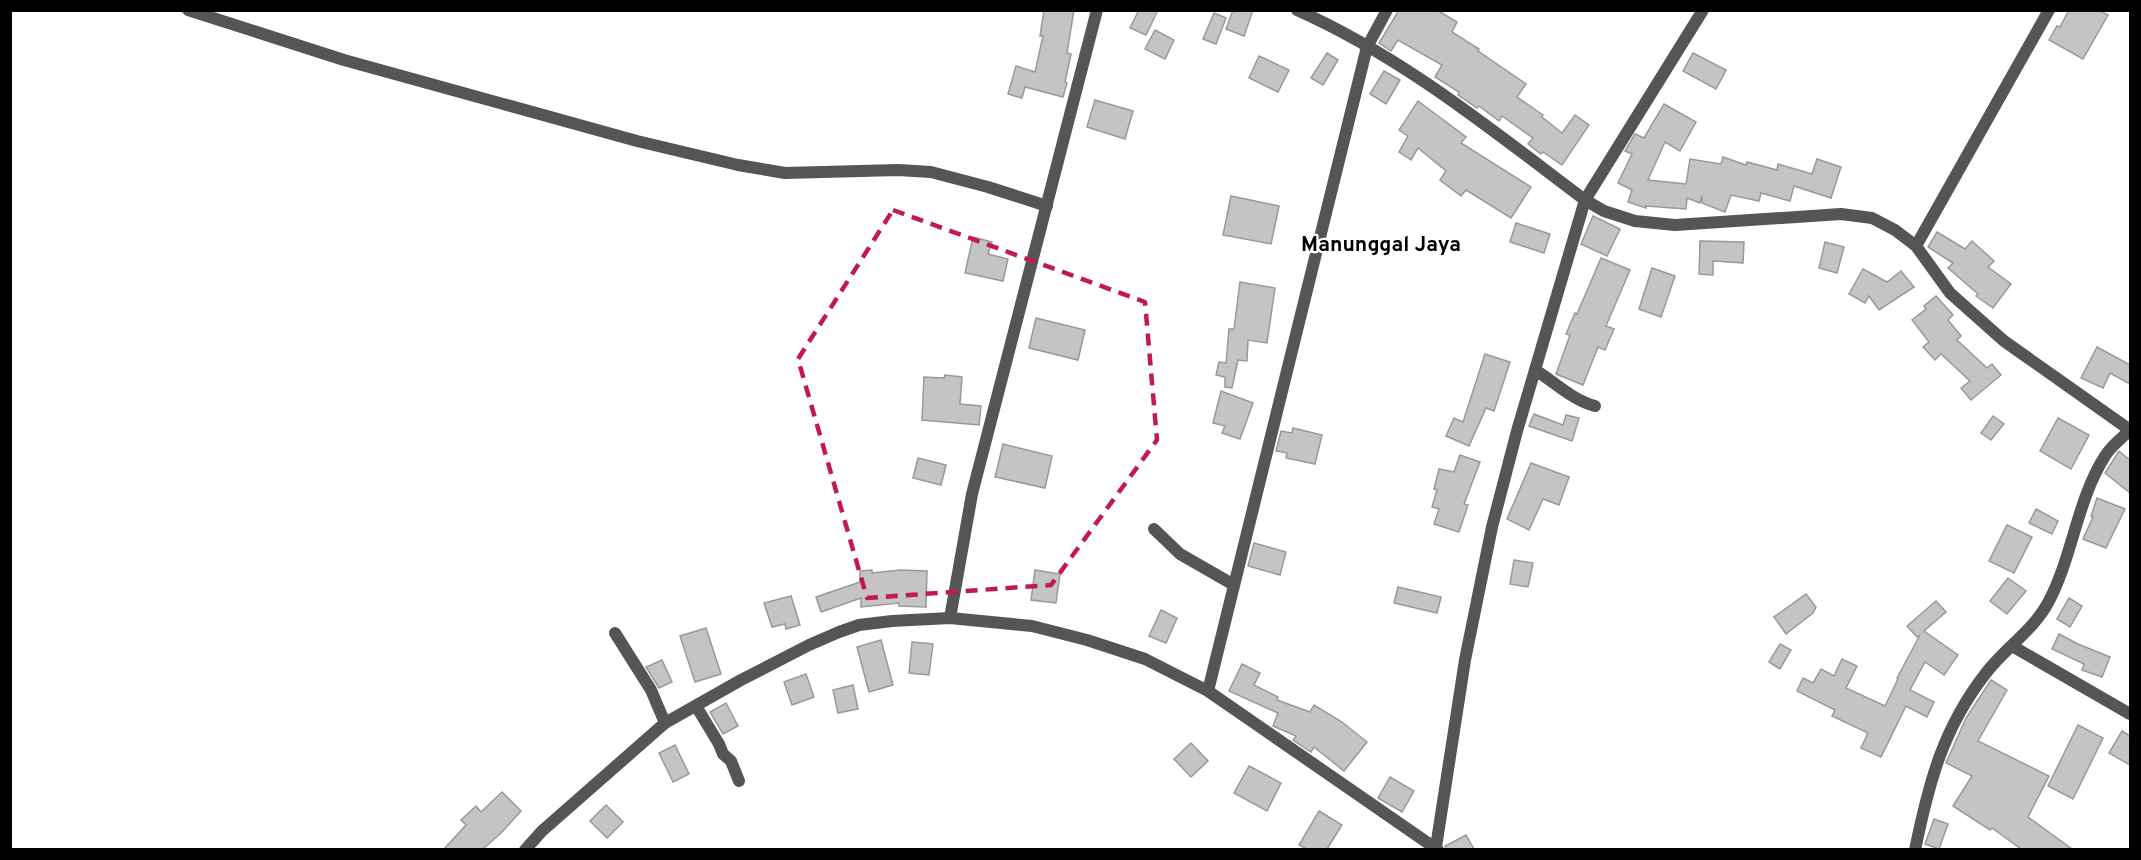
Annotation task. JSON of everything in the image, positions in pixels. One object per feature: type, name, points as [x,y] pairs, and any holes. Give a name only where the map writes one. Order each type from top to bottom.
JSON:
[{"type":"street","points":[[188,10],[344,60],[637,141],[727,162],[785,173],[898,170],[931,172],[1047,206]]},
{"type":"street","points":[[950,618],[972,494],[1097,10]]},
{"type":"street","points":[[1297,10],[1387,57],[1458,105],[1585,200],[1604,211],[1635,221],[1676,225],[1841,214],[1872,218],[1895,230],[1916,246],[1950,292],[2004,340],[2130,430],[2106,455],[2085,500],[2063,569],[2048,602],[2034,624],[1982,679],[1964,703],[1947,736],[1938,759],[1915,849]]},
{"type":"street","points":[[1208,691],[1367,47],[1387,10]]},
{"type":"street","points":[[525,849],[551,823],[665,723],[741,680],[839,632],[859,625],[950,618],[1032,626],[1087,640],[1145,659],[1208,691],[1437,848],[1466,660],[1492,527],[1585,200],[1703,10]]},
{"type":"street","points":[[1916,246],[2049,10]]},
{"type":"street","points":[[1535,370],[1570,395],[1595,406]]},
{"type":"street","points":[[1154,529],[1180,554],[1234,585]]},
{"type":"street","points":[[615,633],[651,690],[665,723]]},
{"type":"street","points":[[2012,646],[2130,714]]},
{"type":"street","points":[[696,706],[723,754],[731,761],[739,781]]},
{"type":"highlighted area","points":[[893,210],[1145,302],[1157,440],[1051,585],[867,598],[798,359]]},
{"type":"building","points":[[1044,10],[1074,10],[1067,53],[1071,54],[1063,97],[1025,87],[1022,98],[1008,94],[1016,66],[1035,72],[1043,36],[1040,36]]},
{"type":"building","points":[[1139,10],[1158,10],[1146,35],[1130,28]]},
{"type":"building","points":[[1233,10],[1253,10],[1244,36],[1226,29]]},
{"type":"building","points":[[1399,10],[1437,10],[1457,22],[1452,32],[1526,84],[1517,97],[1543,115],[1542,117],[1562,133],[1575,115],[1589,125],[1562,165],[1528,144],[1533,138],[1502,116],[1499,121],[1479,106],[1477,108],[1458,95],[1459,92],[1435,77],[1442,65],[1398,40],[1391,51],[1379,43]]},
{"type":"building","points":[[2069,10],[2099,10],[2108,15],[2083,59],[2049,40],[2057,26],[2060,27]]},
{"type":"building","points":[[1214,13],[1226,18],[1216,44],[1203,39]]},
{"type":"building","points":[[1155,30],[1174,40],[1165,59],[1145,49]]},
{"type":"building","points":[[1327,53],[1338,60],[1323,85],[1311,78]]},
{"type":"building","points":[[1693,53],[1726,70],[1716,89],[1683,71]]},
{"type":"building","points":[[1259,56],[1289,70],[1278,92],[1249,78]]},
{"type":"building","points":[[1384,71],[1400,80],[1386,104],[1370,94]]},
{"type":"building","points":[[1095,100],[1133,111],[1125,139],[1087,127]]},
{"type":"building","points":[[1418,101],[1466,137],[1461,143],[1531,187],[1511,218],[1466,190],[1461,196],[1440,180],[1446,171],[1418,148],[1411,160],[1399,152],[1408,136],[1399,130]]},
{"type":"building","points":[[1664,104],[1696,122],[1680,151],[1665,142],[1648,180],[1686,184],[1690,159],[1721,164],[1723,157],[1746,165],[1747,162],[1777,170],[1778,164],[1812,174],[1817,159],[1841,167],[1831,198],[1794,186],[1790,201],[1761,193],[1759,201],[1731,195],[1725,212],[1702,203],[1702,196],[1700,203],[1687,198],[1686,209],[1646,206],[1646,208],[1628,202],[1632,190],[1618,183],[1632,154],[1625,151],[1635,134],[1644,138]]},
{"type":"building","points":[[1231,196],[1279,206],[1271,244],[1223,235]]},
{"type":"building","points":[[1593,216],[1620,229],[1607,256],[1581,244]]},
{"type":"building","points":[[1516,223],[1550,234],[1544,253],[1510,242]]},
{"type":"building","points":[[1937,232],[1965,249],[1972,241],[1994,261],[1988,267],[2011,284],[1993,308],[1976,296],[1978,294],[1948,268],[1953,263],[1928,247]]},
{"type":"building","points":[[973,237],[992,242],[988,254],[1008,259],[1003,281],[965,273]]},
{"type":"building","points":[[1700,241],[1744,242],[1743,263],[1713,261],[1713,275],[1699,274]]},
{"type":"building","points":[[1825,242],[1844,247],[1837,273],[1819,268]]},
{"type":"building","points":[[1601,258],[1630,270],[1606,326],[1614,329],[1605,350],[1598,347],[1583,385],[1556,374],[1570,335],[1566,334]]},
{"type":"building","points":[[1652,268],[1675,276],[1661,317],[1639,309]]},
{"type":"building","points":[[1863,269],[1887,282],[1901,271],[1914,287],[1879,310],[1869,296],[1865,303],[1849,294]]},
{"type":"building","points":[[1240,282],[1275,288],[1267,343],[1248,340],[1247,361],[1238,360],[1232,388],[1225,387],[1225,377],[1216,375],[1219,362],[1226,363],[1229,329],[1234,329]]},
{"type":"building","points":[[1936,296],[1953,315],[1948,320],[1961,336],[1957,340],[1987,368],[1992,364],[2001,375],[1971,400],[1961,388],[1970,381],[1941,354],[1935,360],[1923,347],[1929,342],[1912,320],[1926,309],[1924,306]]},
{"type":"building","points":[[1036,318],[1085,330],[1078,360],[1029,348]]},
{"type":"building","points":[[2097,347],[2130,365],[2130,384],[2110,373],[2103,388],[2081,378]]},
{"type":"building","points":[[1485,354],[1510,362],[1494,411],[1486,408],[1469,446],[1446,436],[1454,418],[1463,422]]},
{"type":"building","points":[[945,375],[962,377],[960,404],[981,406],[979,425],[922,420],[924,377],[944,378]]},
{"type":"building","points":[[1221,391],[1253,403],[1240,439],[1222,433],[1225,426],[1213,423]]},
{"type":"building","points":[[1534,414],[1563,425],[1566,415],[1579,418],[1572,441],[1529,426]]},
{"type":"building","points":[[1993,416],[2004,424],[1991,440],[1981,433]]},
{"type":"building","points":[[2058,418],[2089,435],[2071,469],[2040,451]]},
{"type":"building","points":[[1293,428],[1322,435],[1315,464],[1286,458],[1287,453],[1276,451],[1281,431],[1292,433]]},
{"type":"building","points":[[1003,444],[1052,456],[1045,488],[995,477]]},
{"type":"building","points":[[2119,451],[2130,460],[2130,493],[2105,473]]},
{"type":"building","points":[[1460,455],[1480,462],[1464,504],[1468,505],[1459,532],[1434,524],[1439,509],[1432,507],[1437,490],[1434,489],[1439,469],[1454,472]]},
{"type":"building","points":[[918,458],[946,465],[941,485],[913,478]]},
{"type":"building","points":[[1531,463],[1569,477],[1559,505],[1543,499],[1529,530],[1507,519]]},
{"type":"building","points":[[2097,498],[2125,509],[2106,548],[2083,539],[2093,517],[2091,516]]},
{"type":"building","points":[[2036,509],[2058,521],[2052,534],[2029,523]]},
{"type":"building","points":[[2007,525],[2032,537],[2014,573],[1989,561]]},
{"type":"building","points":[[1254,543],[1286,552],[1280,575],[1248,566]]},
{"type":"building","points":[[1514,560],[1533,563],[1528,587],[1510,584]]},
{"type":"building","points":[[872,570],[872,573],[900,570],[927,571],[926,607],[899,606],[899,603],[861,607],[861,598],[821,612],[816,597],[860,582],[860,571]]},
{"type":"building","points":[[1035,570],[1060,574],[1056,603],[1031,600]]},
{"type":"building","points":[[2008,578],[2026,591],[2007,614],[1990,601]]},
{"type":"building","points":[[1398,587],[1441,597],[1437,613],[1394,603]]},
{"type":"building","points":[[1806,594],[1816,607],[1813,613],[1786,634],[1774,617]]},
{"type":"building","points":[[791,596],[800,625],[786,629],[785,624],[772,627],[764,603]]},
{"type":"building","points":[[2069,598],[2082,606],[2070,627],[2057,619]]},
{"type":"building","points":[[1936,601],[1946,612],[1924,631],[1958,655],[1944,675],[1925,662],[1910,690],[1934,702],[1927,717],[1906,706],[1881,757],[1861,748],[1868,733],[1832,716],[1835,710],[1797,691],[1803,678],[1813,683],[1821,669],[1834,676],[1842,659],[1857,666],[1846,688],[1885,706],[1920,635],[1917,637],[1907,626]]},
{"type":"building","points":[[1161,610],[1177,618],[1166,643],[1149,636]]},
{"type":"building","points":[[706,628],[721,674],[695,682],[680,636]]},
{"type":"building","points":[[2059,634],[2110,657],[2102,677],[2082,670],[2084,664],[2052,649]]},
{"type":"building","points":[[881,640],[893,685],[869,692],[857,647]]},
{"type":"building","points":[[912,642],[933,644],[929,675],[909,673]]},
{"type":"building","points":[[1780,644],[1791,650],[1780,669],[1769,662]]},
{"type":"building","points":[[662,660],[672,682],[659,688],[646,667]]},
{"type":"building","points":[[1242,664],[1260,673],[1254,685],[1278,697],[1277,700],[1310,712],[1314,705],[1342,722],[1367,742],[1344,771],[1314,747],[1311,752],[1293,740],[1296,736],[1273,726],[1278,713],[1229,691]]},
{"type":"building","points":[[806,674],[814,697],[792,705],[784,682]]},
{"type":"building","points":[[1991,680],[2007,690],[1978,741],[2049,776],[2028,817],[2072,849],[2021,849],[1992,828],[1990,830],[1953,806],[1972,776],[1946,763],[1966,718]]},
{"type":"building","points":[[853,685],[858,709],[838,713],[833,690]]},
{"type":"building","points":[[726,703],[738,726],[723,734],[710,712]]},
{"type":"building","points":[[2078,725],[2103,738],[2073,799],[2048,786]]},
{"type":"building","points":[[2122,731],[2130,736],[2130,765],[2109,753]]},
{"type":"building","points":[[1191,743],[1208,761],[1191,777],[1174,759]]},
{"type":"building","points":[[675,745],[689,774],[673,782],[659,753]]},
{"type":"building","points":[[1249,766],[1281,783],[1267,811],[1234,793]]},
{"type":"building","points":[[1390,777],[1414,791],[1402,812],[1378,798]]},
{"type":"building","points":[[502,792],[521,811],[501,833],[483,849],[444,849],[466,825],[461,820],[476,806],[481,812]]},
{"type":"building","points":[[606,805],[623,822],[607,838],[590,821]]},
{"type":"building","points":[[1319,811],[1342,825],[1327,849],[1307,849],[1299,845]]},
{"type":"building","points":[[1934,819],[1948,824],[1939,849],[1925,844]]},
{"type":"building","points":[[1466,835],[1474,849],[1446,849],[1445,846]]},
{"type":"district","name":"Manunggal Jaya","points":[[1381,245]]}]
